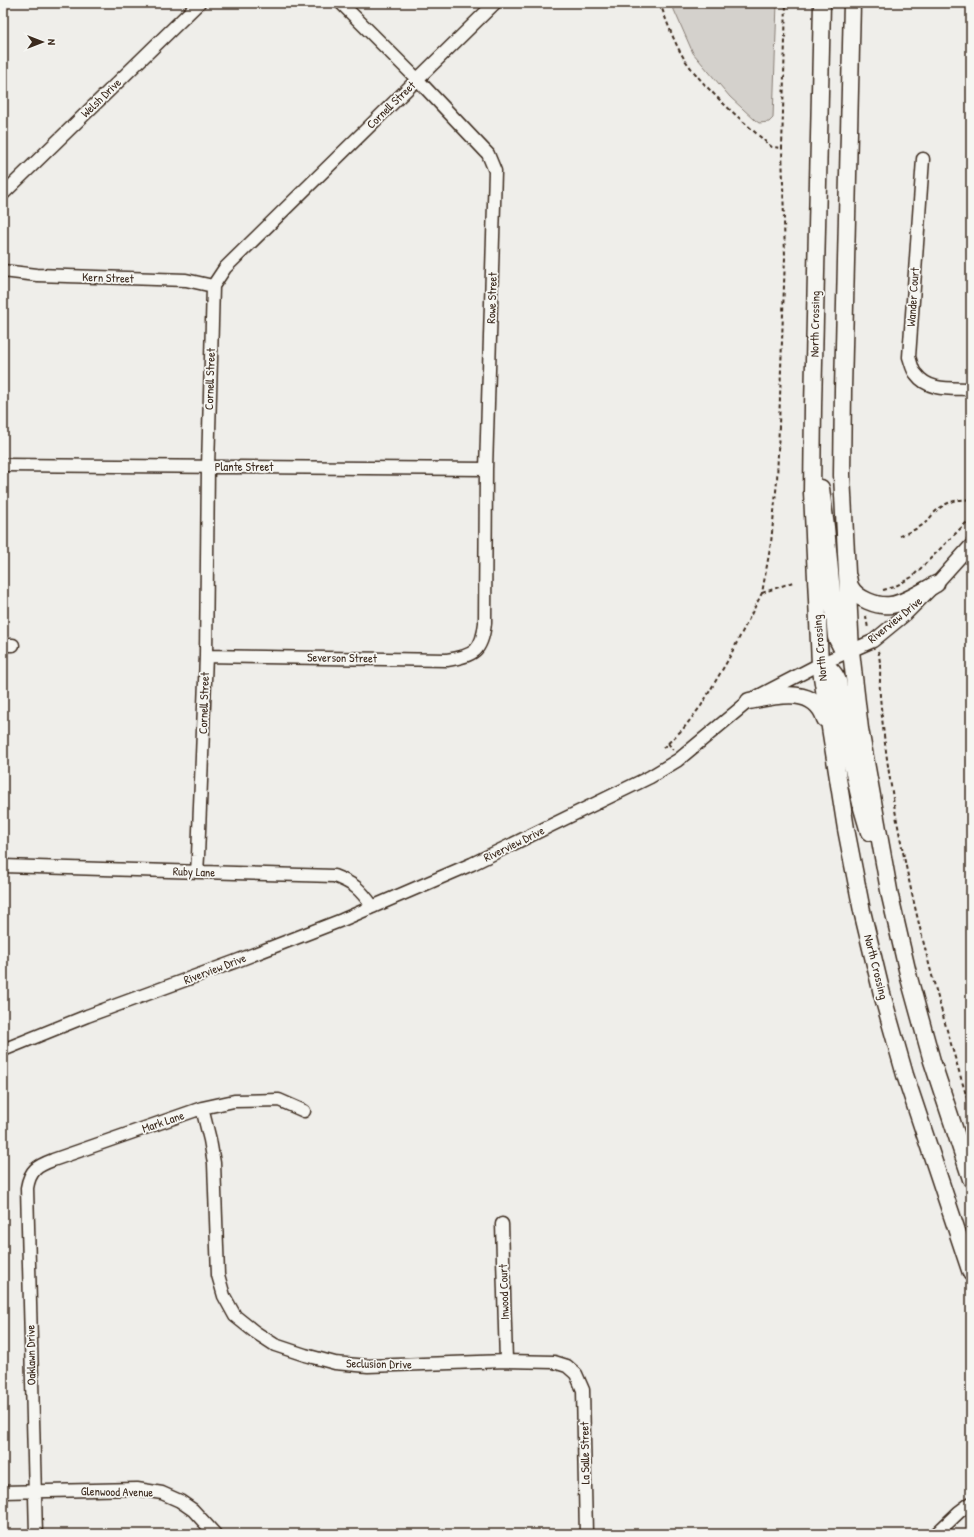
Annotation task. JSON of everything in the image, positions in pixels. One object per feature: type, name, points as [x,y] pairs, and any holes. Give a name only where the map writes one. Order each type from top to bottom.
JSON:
[{"type":"main road","name":"North Crossing","points":[[822,3],[812,407],[812,492],[820,664],[861,903],[882,994],[905,1075],[971,1273]]},
{"type":"main road","points":[[852,3],[842,475],[851,651],[860,729],[890,896],[909,978],[932,1061],[971,1179]]},
{"type":"main road","points":[[812,407],[826,527],[836,637],[841,647],[851,651]]},
{"type":"main road","points":[[846,570],[850,587],[857,594],[868,601],[890,605],[909,598],[936,584]]},
{"type":"main road","points":[[820,664],[834,672],[838,681],[850,756],[862,808],[890,896]]},
{"type":"main road","points":[[749,701],[786,695],[812,700],[823,712],[832,740]]},
{"type":"main road","points":[[958,1236],[971,1263]]},
{"type":"street","name":"Welsh Drive","points":[[3,194],[199,3]]},
{"type":"street","name":"Rowe Street","points":[[341,3],[417,79],[488,154],[495,171],[486,469],[486,623],[484,636],[476,651]]},
{"type":"street","name":"Cornell Street","points":[[197,872],[206,656],[212,286],[225,268],[495,3]]},
{"type":"street","name":"Wander Court","points":[[923,159],[909,357],[915,374],[924,382],[935,388],[971,389]]},
{"type":"street","name":"Kern Street","points":[[3,271],[37,275],[186,280],[212,286]]},
{"type":"street","name":"Plante Street","points":[[3,465],[486,469]]},
{"type":"street","name":"Riverview Drive","points":[[3,1050],[87,1016],[234,962],[373,907],[472,864],[650,777],[678,760],[749,701],[820,664],[873,641],[906,614],[971,546]]},
{"type":"street","name":"Severson Street","points":[[206,656],[447,660],[463,658],[476,651]]},
{"type":"street","name":"Ruby Lane","points":[[3,866],[334,876],[351,882],[362,892],[373,907]]},
{"type":"street","name":"Mark Lane","points":[[29,1176],[40,1165],[202,1108],[234,1102],[279,1100],[304,1111]]},
{"type":"street","name":"Seclusion Drive","points":[[202,1108],[214,1163],[218,1275],[224,1296],[235,1316],[275,1345],[335,1363],[368,1366],[506,1361],[554,1362],[567,1366],[576,1374]]},
{"type":"street","name":"Oaklawn Drive","points":[[29,1176],[27,1188],[36,1534]]},
{"type":"street","name":"Inwood Court","points":[[502,1224],[506,1361]]},
{"type":"street","name":"La Salle Street","points":[[576,1374],[583,1390],[584,1405],[586,1534]]},
{"type":"street","name":"Glenwood Avenue","points":[[3,1492],[137,1490],[162,1493],[180,1501],[193,1510],[215,1534]]},
{"type":"street","points":[[936,1534],[959,1512],[971,1503]]},
{"type":"path","points":[[660,3],[684,58],[697,74],[720,100],[768,144],[772,147],[782,148]]},
{"type":"path","points":[[663,748],[683,729],[701,706],[728,660],[762,593],[771,543],[778,482],[785,257],[782,148],[786,3]]},
{"type":"path","points":[[900,536],[927,522],[940,508],[948,503],[965,499],[971,500]]},
{"type":"path","points":[[971,518],[912,577],[894,587],[873,592],[865,608],[868,631],[880,660],[879,682],[881,708],[894,804],[916,911],[934,985],[971,1111]]},
{"type":"path","points":[[762,593],[793,582]]},
{"type":"shaded area","points":[[671,3],[777,3],[773,118],[769,122],[759,123],[755,120],[730,97],[693,53]]}]
